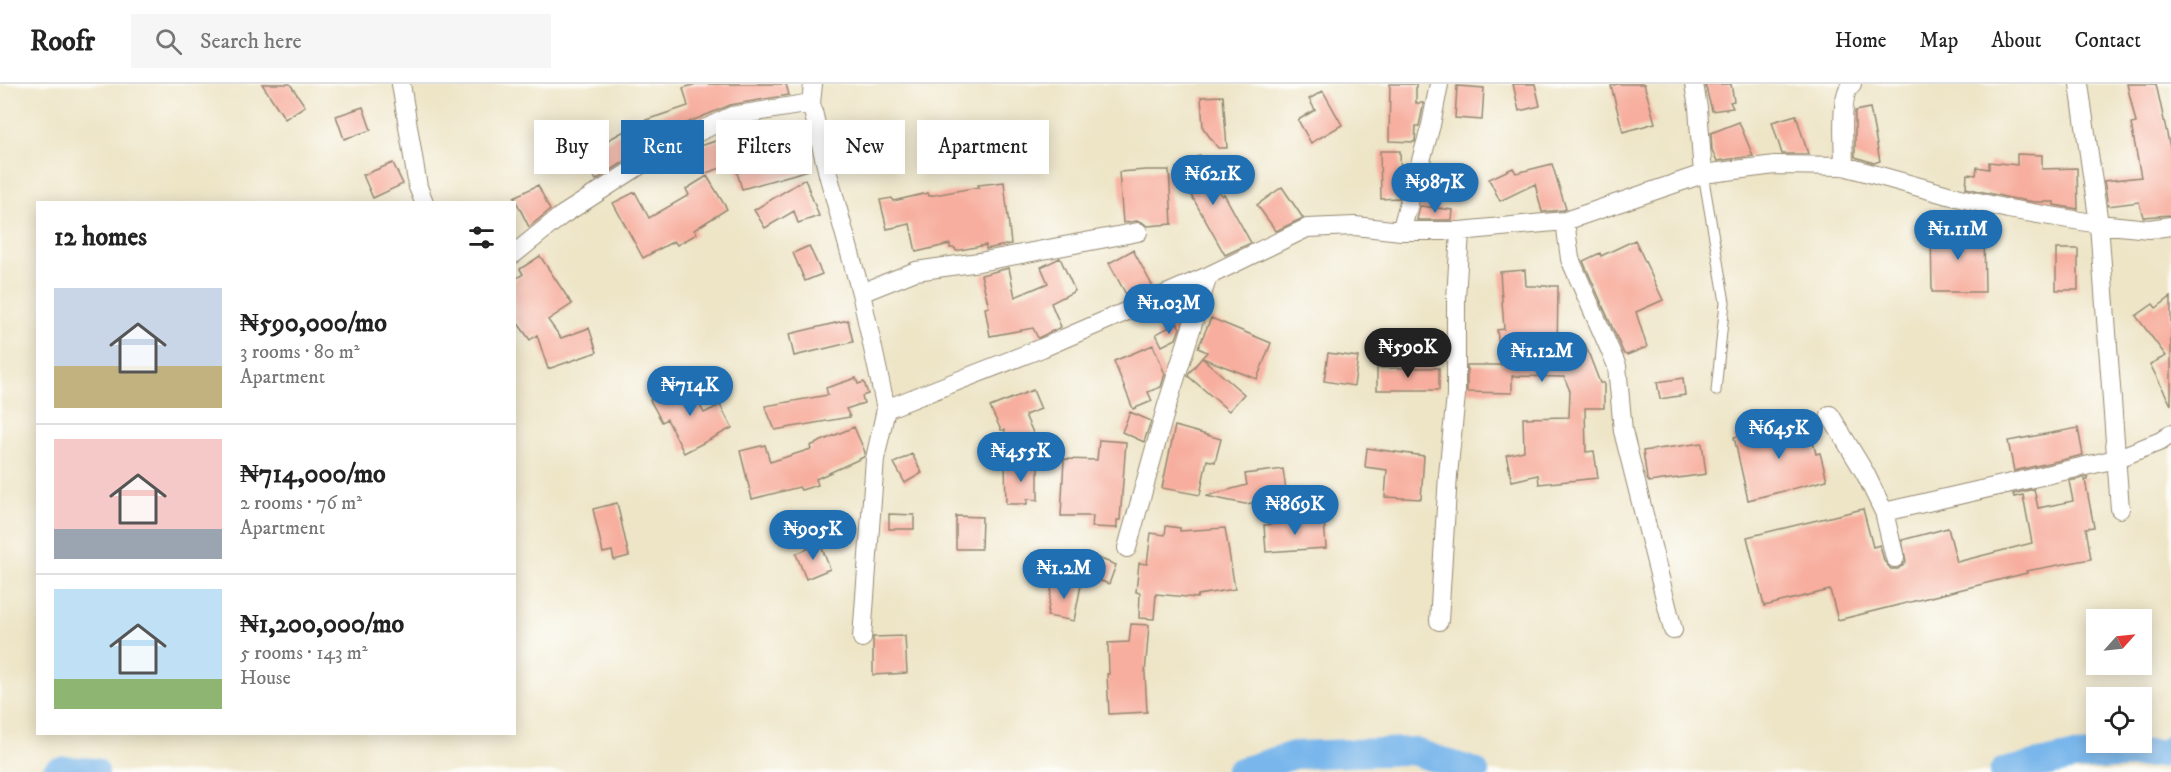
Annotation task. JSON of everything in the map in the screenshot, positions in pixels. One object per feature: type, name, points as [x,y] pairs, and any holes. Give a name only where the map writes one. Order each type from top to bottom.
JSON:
[{"type":"street","points":[[401,84],[418,187],[424,201]]},
{"type":"street","points":[[813,84],[811,104],[861,293],[886,409],[875,459],[862,638]]},
{"type":"street","points":[[1401,231],[1431,125],[1439,84]]},
{"type":"street","points":[[1694,84],[1703,174]]},
{"type":"street","points":[[1844,166],[1844,99],[1848,86],[1852,84]]},
{"type":"street","points":[[2079,84],[2098,224],[2120,509]]},
{"type":"street","points":[[516,252],[561,216],[673,144],[732,116],[811,104]]},
{"type":"street","points":[[886,409],[1042,348],[1208,276],[1307,228],[1354,226],[1401,231],[1460,231],[1565,221],[1703,174],[1775,165],[1844,166],[1947,195],[2008,209],[2098,224],[2149,229],[2171,226]]},
{"type":"street","points":[[1565,221],[1570,259],[1617,366],[1623,431],[1673,630]]},
{"type":"street","points":[[1439,621],[1448,475],[1456,395],[1456,299],[1460,231]]},
{"type":"street","points":[[861,293],[916,271],[979,262],[1138,232]]},
{"type":"street","points":[[1127,548],[1167,405],[1208,276]]},
{"type":"street","points":[[1830,415],[1865,474],[1884,512],[1895,558]]},
{"type":"street","points":[[1884,512],[2116,459],[2161,441],[2171,434]]},
{"type":"lane","points":[[1703,174],[1725,302],[1716,391]]},
{"type":"building","points":[[262,84],[290,84],[305,106],[285,119]]},
{"type":"building","points":[[696,84],[786,84],[789,95],[730,105],[694,120],[646,120],[688,106],[683,88]]},
{"type":"building","points":[[1390,84],[1416,84],[1416,103],[1423,103],[1423,107],[1419,126],[1416,126],[1415,142],[1389,141]]},
{"type":"building","points":[[1513,84],[1535,84],[1540,106],[1519,111]]},
{"type":"building","points":[[1644,84],[1655,123],[1623,132],[1611,86]]},
{"type":"building","points":[[1705,84],[1731,84],[1734,101],[1730,102],[1733,108],[1712,111]]},
{"type":"building","points":[[2127,84],[2156,84],[2171,152],[2171,215],[2143,217],[2139,202],[2108,206],[2104,181],[2141,177],[2131,124],[2136,123]]},
{"type":"building","points":[[1457,86],[1484,88],[1482,120],[1455,118]]},
{"type":"building","points":[[1323,91],[1342,125],[1311,143],[1298,120],[1315,110],[1309,99]]},
{"type":"building","points":[[1223,96],[1227,148],[1218,148],[1203,128],[1201,97]]},
{"type":"building","points":[[363,107],[371,130],[344,139],[336,116]]},
{"type":"building","points":[[1870,108],[1880,161],[1874,163],[1855,157],[1855,111]]},
{"type":"building","points":[[1796,115],[1808,154],[1782,154],[1772,122]]},
{"type":"building","points":[[1739,122],[1753,156],[1717,161],[1712,150],[1711,133]]},
{"type":"building","points":[[621,133],[621,164],[609,172],[609,139]]},
{"type":"building","points":[[716,141],[716,170],[704,174],[704,145]]},
{"type":"building","points":[[1380,151],[1400,151],[1401,189],[1399,198],[1381,199]]},
{"type":"building","points":[[2017,154],[2042,155],[2042,169],[2077,168],[2078,209],[2054,205],[2054,202],[2035,202],[1966,188],[1967,174],[1976,175],[1977,167],[1989,169],[1989,162],[2017,165]]},
{"type":"building","points":[[1200,155],[1251,243],[1225,255],[1176,168]]},
{"type":"building","points":[[393,163],[403,184],[373,198],[363,175]]},
{"type":"building","points":[[1552,164],[1566,209],[1563,210],[1542,212],[1535,184],[1500,201],[1489,179],[1513,168],[1516,173]]},
{"type":"building","points":[[1169,170],[1172,224],[1147,226],[1137,221],[1123,223],[1119,172]]},
{"type":"building","points":[[593,174],[605,174],[596,180]]},
{"type":"building","points":[[738,174],[795,174],[742,189]]},
{"type":"building","points":[[707,176],[727,209],[694,230],[697,234],[677,245],[674,241],[643,258],[613,203],[635,192],[649,218],[689,195],[686,189]]},
{"type":"building","points":[[805,179],[819,216],[798,223],[794,211],[765,228],[754,210]]},
{"type":"building","points":[[1004,182],[1011,244],[986,249],[986,245],[956,251],[955,248],[950,248],[950,244],[916,252],[910,224],[887,229],[880,200],[892,198],[893,201],[928,193],[929,196],[979,187],[978,185]]},
{"type":"building","points":[[538,185],[550,210],[529,227],[514,197]]},
{"type":"building","points":[[1282,187],[1303,218],[1276,231],[1257,205]]},
{"type":"building","points":[[1420,206],[1453,210],[1452,220],[1417,220]]},
{"type":"building","points":[[1931,230],[1984,230],[1985,292],[1932,292]]},
{"type":"building","points":[[1635,240],[1663,300],[1636,312],[1647,347],[1627,355],[1624,354],[1583,261],[1600,253],[1601,256]]},
{"type":"building","points":[[809,246],[822,274],[805,281],[793,253]]},
{"type":"building","points":[[2056,249],[2078,249],[2078,290],[2056,290]]},
{"type":"building","points":[[1133,250],[1153,287],[1128,298],[1109,263]]},
{"type":"building","points":[[540,256],[572,304],[548,320],[561,338],[589,328],[597,352],[548,369],[537,335],[530,340],[516,321],[516,279],[523,274],[520,269]]},
{"type":"building","points":[[1060,258],[1075,291],[1051,303],[1061,327],[1038,338],[1033,328],[990,336],[985,308],[989,307],[981,275],[1009,268],[1015,297],[1048,283],[1041,267]]},
{"type":"building","points":[[1525,270],[1526,286],[1558,286],[1557,356],[1585,344],[1600,383],[1604,383],[1604,408],[1585,408],[1586,452],[1594,451],[1598,478],[1539,484],[1538,475],[1512,481],[1506,455],[1524,451],[1523,418],[1569,417],[1570,391],[1564,377],[1512,376],[1512,393],[1467,392],[1467,365],[1501,365],[1497,330],[1504,329],[1500,272]]},
{"type":"building","points":[[2171,297],[2171,405],[2150,364],[2166,356],[2136,316],[2153,304],[2156,308]]},
{"type":"building","points":[[1211,318],[1271,343],[1257,379],[1202,358],[1244,394],[1229,411],[1188,376],[1189,373],[1207,352],[1198,348]]},
{"type":"building","points":[[848,320],[853,342],[794,356],[789,334]]},
{"type":"building","points":[[1177,323],[1180,328],[1176,339],[1162,346],[1156,334]]},
{"type":"building","points":[[1153,345],[1165,374],[1161,387],[1148,392],[1152,401],[1133,409],[1114,361]]},
{"type":"building","points":[[1328,353],[1358,357],[1354,386],[1324,381]]},
{"type":"building","points":[[1377,368],[1439,368],[1439,390],[1377,390]]},
{"type":"building","points":[[856,378],[858,384],[864,382],[868,394],[862,396],[864,403],[846,409],[850,417],[775,430],[765,406],[828,395],[826,388]]},
{"type":"building","points":[[1683,378],[1685,395],[1660,399],[1657,382]]},
{"type":"building","points":[[687,380],[704,413],[720,405],[732,428],[684,453],[667,419],[662,422],[650,400]]},
{"type":"building","points":[[1033,390],[1041,409],[1025,415],[1035,437],[1010,449],[1005,439],[1005,430],[1001,430],[990,407]]},
{"type":"building","points":[[1130,412],[1151,421],[1144,442],[1122,432]]},
{"type":"building","points":[[1807,419],[1816,454],[1820,453],[1827,480],[1748,500],[1734,437]]},
{"type":"building","points":[[1175,426],[1221,439],[1215,462],[1207,460],[1200,495],[1162,488]]},
{"type":"building","points":[[854,427],[865,452],[864,457],[816,479],[818,485],[801,490],[799,487],[752,499],[740,451],[765,445],[770,462],[811,449],[810,446]]},
{"type":"building","points":[[2078,428],[2083,455],[2014,471],[2008,441]]},
{"type":"building","points":[[1099,440],[1126,442],[1120,520],[1117,520],[1117,528],[1092,527],[1093,516],[1061,516],[1064,459],[1097,460]]},
{"type":"building","points":[[1702,443],[1706,474],[1649,482],[1643,451]]},
{"type":"building","points":[[1367,448],[1424,456],[1421,499],[1385,497],[1387,470],[1365,467]]},
{"type":"building","points":[[912,454],[922,473],[905,483],[894,463]]},
{"type":"building","points":[[1005,463],[1038,463],[1038,500],[1027,499],[1027,504],[1006,504]]},
{"type":"building","points":[[1283,469],[1287,498],[1245,504],[1206,496],[1247,485],[1245,474]]},
{"type":"building","points":[[2088,477],[2088,480],[2085,480],[2094,527],[2086,528],[2091,559],[2026,571],[2027,573],[1838,620],[1830,590],[1764,606],[1747,537],[1863,509],[1873,547],[1880,545],[1884,561],[1891,569],[1898,569],[1906,562],[1902,540],[1948,528],[1957,562],[2032,543],[2023,495],[2014,497],[2013,494],[2034,489],[2038,508],[2073,501],[2069,481]]},
{"type":"building","points":[[617,503],[629,556],[614,560],[612,551],[603,553],[593,509]]},
{"type":"building","points":[[889,514],[914,515],[914,529],[889,529]]},
{"type":"building","points":[[956,516],[982,517],[981,549],[956,549]]},
{"type":"building","points":[[1324,520],[1326,548],[1266,552],[1264,525]]},
{"type":"building","points":[[1166,526],[1180,528],[1180,531],[1225,528],[1235,589],[1198,595],[1197,598],[1156,594],[1154,619],[1139,618],[1140,593],[1136,592],[1139,563],[1147,564],[1151,533],[1165,535]]},
{"type":"building","points":[[820,543],[830,569],[806,579],[796,554]]},
{"type":"building","points":[[1088,554],[1116,565],[1109,584],[1081,573]]},
{"type":"building","points":[[1053,580],[1081,585],[1074,621],[1047,616]]},
{"type":"building","points":[[1131,624],[1149,625],[1145,674],[1147,712],[1109,714],[1108,643],[1129,642]]},
{"type":"building","points":[[905,636],[907,673],[873,675],[873,637]]},
{"type":"waterway","points":[[2003,772],[2072,757],[2165,753],[2171,749]]},
{"type":"waterway","points":[[1239,772],[1294,755],[1412,751],[1475,772]]},
{"type":"waterway","points":[[56,772],[64,770],[95,772]]}]
